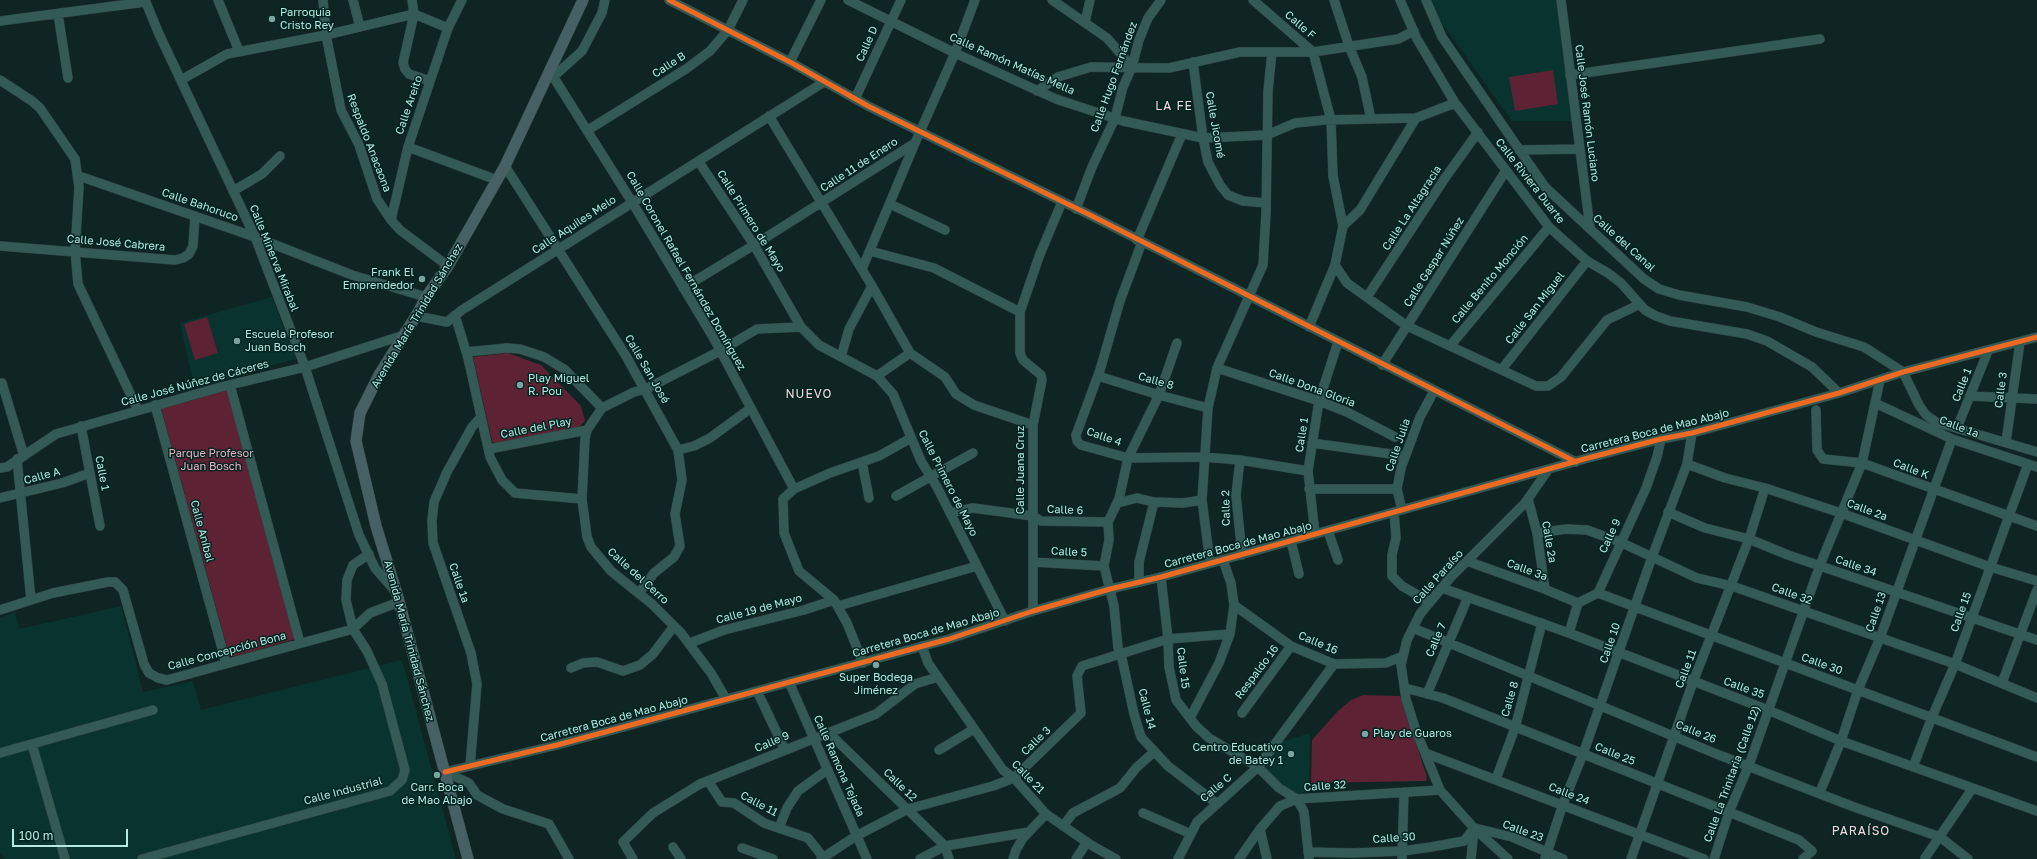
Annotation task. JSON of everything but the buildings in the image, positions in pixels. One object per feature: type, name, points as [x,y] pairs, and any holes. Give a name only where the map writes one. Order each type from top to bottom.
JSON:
[{"type":"main road","name":"Avenida María Trinidad Sánchez","points":[[468,859],[398,598],[376,526],[356,441],[360,413],[379,375],[416,316],[426,297],[448,266],[505,166],[551,74],[583,0]]},
{"type":"street","points":[[218,0],[239,51]]},
{"type":"street","name":"Respaldo Anacaona","points":[[322,0],[326,36],[341,110],[360,145],[377,199],[391,220],[400,230],[448,266]]},
{"type":"street","points":[[353,0],[360,27]]},
{"type":"street","points":[[412,0],[414,14],[403,63],[409,74],[430,81]]},
{"type":"street","name":"Calle Areito","points":[[391,220],[408,147],[448,28],[462,0]]},
{"type":"street","points":[[551,74],[582,50],[602,13],[605,0]]},
{"type":"street","points":[[669,0],[790,62],[855,99],[1140,241],[1576,462]]},
{"type":"street","name":"Calle B","points":[[588,130],[686,69],[710,51],[728,30],[743,0]]},
{"type":"street","points":[[790,62],[821,0]]},
{"type":"street","name":"Calle Ramón Matías Mella","points":[[848,0],[890,22],[1037,91],[1115,118],[1202,138],[1267,135],[1295,124],[1331,120],[1416,118],[1455,102]]},
{"type":"street","name":"Calle D","points":[[855,99],[901,0]]},
{"type":"street","name":"Calle 11 de Enero","points":[[683,288],[754,246],[915,143],[955,53],[975,0]]},
{"type":"street","points":[[1052,0],[1108,38],[1132,67]]},
{"type":"street","points":[[1085,22],[1090,0]]},
{"type":"street","name":"Calle Hugo Fernández","points":[[1076,209],[1092,167],[1115,118],[1123,87],[1132,67],[1139,40],[1148,18],[1161,0]]},
{"type":"street","name":"Calle F","points":[[1253,0],[1313,52]]},
{"type":"street","points":[[1334,0],[1349,46],[1362,77],[1371,119]]},
{"type":"street","name":"Calle Riviera Duarte","points":[[1400,0],[1414,31],[1455,102],[1478,132],[1505,172],[1549,227],[1587,261],[1608,273],[1621,283],[1640,304],[1656,316],[1670,321],[1747,334],[1767,341],[1812,368],[1839,393]]},
{"type":"street","name":"Calle del Canal","points":[[1426,0],[1442,37],[1545,187],[1644,279],[1659,289],[1679,295],[1747,307],[1780,317],[1816,332],[1864,347],[1903,372]]},
{"type":"street","name":"Calle José Ramón Luciano","points":[[1561,0],[1590,228]]},
{"type":"street","points":[[0,21],[145,1]]},
{"type":"street","name":"Calle Minerva Mirabal","points":[[145,1],[255,237],[305,367],[359,535],[375,568],[398,598]]},
{"type":"street","points":[[58,14],[68,78]]},
{"type":"street","points":[[181,80],[227,54],[326,36],[414,14],[448,28]]},
{"type":"street","points":[[1037,91],[1058,77],[1090,67],[1169,68],[1240,52],[1313,52],[1398,39],[1414,31]]},
{"type":"street","points":[[1570,75],[1820,39]]},
{"type":"street","points":[[1210,563],[1202,500],[1208,408],[1217,368],[1263,265],[1266,203],[1268,91],[1272,52]]},
{"type":"street","points":[[1309,327],[1335,265],[1343,226],[1333,176],[1331,120],[1313,52]]},
{"type":"street","name":"Calle Jicomé","points":[[1193,62],[1202,138],[1208,162],[1220,185],[1228,195],[1243,201],[1266,203]]},
{"type":"street","name":"Calle Coronel Rafael Fernández Domínguez","points":[[551,74],[588,130],[632,202],[720,351],[794,489]]},
{"type":"street","points":[[0,80],[40,108],[75,159],[79,176],[75,251],[78,284],[138,410]]},
{"type":"street","name":"Calle Aquiles Melo","points":[[416,316],[447,322],[455,315],[632,202],[699,162],[824,82]]},
{"type":"street","points":[[769,116],[862,269],[910,353],[945,378],[956,394],[974,406],[1033,425]]},
{"type":"street","points":[[1343,226],[1360,210],[1416,118]]},
{"type":"street","name":"Calle La Altagracia","points":[[1367,297],[1445,178],[1478,132]]},
{"type":"street","name":"Calle 4","points":[[1182,134],[1140,241],[1120,301],[1098,376],[1076,435],[1081,445],[1128,458],[1204,457],[1240,460],[1308,471]]},
{"type":"street","points":[[862,269],[915,143]]},
{"type":"street","points":[[408,147],[497,180]]},
{"type":"street","points":[[1519,150],[1580,150]]},
{"type":"street","points":[[233,191],[262,174],[280,156]]},
{"type":"street","name":"Calle Primero de Mayo","points":[[699,162],[754,246],[801,326],[819,345],[877,376],[893,394],[921,461],[950,513],[1005,621]]},
{"type":"street","name":"Calle San José","points":[[505,166],[559,249],[646,389],[678,450],[682,480],[675,514],[680,546],[674,557],[654,573],[639,593]]},
{"type":"street","name":"Calle Gaspar Núñez","points":[[1382,365],[1505,172]]},
{"type":"street","name":"Calle Bahoruco","points":[[79,176],[255,237],[352,275],[426,297]]},
{"type":"street","name":"Calle Juana Cruz","points":[[1032,611],[1033,425],[1042,380],[1040,375],[1023,360],[1020,353],[1020,312],[1040,254],[1062,202]]},
{"type":"street","points":[[890,204],[945,230]]},
{"type":"street","name":"Calle José Cabrera","points":[[0,246],[175,260],[183,258],[189,254],[193,246],[194,216]]},
{"type":"street","name":"Calle Benito Monción","points":[[1450,346],[1549,227]]},
{"type":"street","points":[[870,251],[934,268],[1020,312]]},
{"type":"street","name":"Calle San Miguel","points":[[1502,369],[1587,261]]},
{"type":"street","points":[[1335,265],[1347,282],[1407,326],[1536,386],[1548,386],[1561,377],[1607,320],[1640,304]]},
{"type":"street","points":[[841,356],[849,329],[872,286]]},
{"type":"street","points":[[455,315],[466,352],[490,457],[502,480],[515,492],[582,499]]},
{"type":"street","points":[[466,352],[507,348],[520,349],[544,356],[564,369],[602,408],[634,392],[646,389],[720,351],[757,329],[801,326]]},
{"type":"street","name":"Calle José Núñez de Cáceres","points":[[0,468],[7,467],[56,434],[155,405],[305,367],[404,335]]},
{"type":"street","name":"Carretera Boca de Mao Abajo","points":[[445,772],[557,745],[863,663],[1005,621],[1032,611],[1110,589],[1242,555],[1661,439],[1692,433],[1839,393],[1903,372],[2037,337]]},
{"type":"street","name":"Calle 1","points":[[1315,534],[1308,471],[1319,401],[1338,342]]},
{"type":"street","name":"Calle 3","points":[[2006,442],[2020,342]]},
{"type":"street","points":[[1104,566],[1109,540],[1108,522],[1118,503],[1128,458],[1158,396],[1177,343]]},
{"type":"street","name":"Calle 1","points":[[1957,428],[1988,351]]},
{"type":"street","points":[[877,376],[910,353]]},
{"type":"street","name":"Calle Dona Gloria","points":[[1217,368],[1319,401],[1347,412],[1395,437]]},
{"type":"street","points":[[1903,372],[1926,416],[1936,422],[2037,452]]},
{"type":"street","name":"Calle 8","points":[[1098,376],[1158,396],[1208,408]]},
{"type":"street","name":"Calle La Trinitaria (Calle 12)","points":[[1714,859],[1729,812],[1749,765],[1820,565],[1862,463],[1880,380]]},
{"type":"street","points":[[2,382],[21,458],[21,494],[30,600]]},
{"type":"street","points":[[230,385],[300,643]]},
{"type":"street","name":"Calle Julia","points":[[1430,602],[1402,586],[1392,576],[1392,555],[1396,538],[1398,511],[1397,488],[1405,456],[1420,417],[1434,391]]},
{"type":"street","points":[[1970,396],[2037,398]]},
{"type":"street","name":"Calle 1ª","points":[[1875,403],[1952,439],[2033,465]]},
{"type":"street","name":"Calle Aníbal","points":[[155,405],[226,663]]},
{"type":"street","name":"Calle del Cerro","points":[[602,408],[587,430],[585,439],[582,499],[588,537],[596,554],[611,571],[639,593],[690,643],[711,672],[726,699]]},
{"type":"street","points":[[678,450],[694,446],[710,438],[751,408]]},
{"type":"street","name":"Calle K","points":[[1816,410],[1817,450],[1820,457],[1826,460],[1862,463],[1934,491],[2037,526]]},
{"type":"street","name":"Calle 1ª","points":[[470,766],[477,684],[471,654],[433,543],[432,521],[434,502],[447,472],[472,427],[480,418]]},
{"type":"street","name":"Calle 1","points":[[81,426],[100,526]]},
{"type":"street","name":"Calle del Play","points":[[489,449],[587,430]]},
{"type":"street","name":"Calle 10","points":[[1546,856],[1563,804],[1583,754],[1619,654],[1668,512],[1688,464],[1692,433]]},
{"type":"street","points":[[863,663],[848,623],[836,603],[799,571],[784,533],[783,499],[794,489],[830,473],[879,456],[911,438]]},
{"type":"street","name":"Calle 9","points":[[1598,593],[1646,488],[1657,457],[1661,439]]},
{"type":"street","name":"Calle 13","points":[[1820,792],[1841,741],[1858,690],[1880,638],[1952,439]]},
{"type":"street","points":[[1312,443],[1405,456]]},
{"type":"street","points":[[896,496],[973,453]]},
{"type":"street","name":"Calle 2","points":[[1240,460],[1236,495],[1242,555]]},
{"type":"street","points":[[862,462],[869,498]]},
{"type":"street","name":"Calle 2ª","points":[[1688,464],[1725,478],[1765,488],[1841,513],[1990,567],[2037,581]]},
{"type":"street","name":"Calle 15","points":[[1913,767],[1955,664],[2008,516],[2033,465]]},
{"type":"street","name":"Calle Paraíso","points":[[1508,859],[1474,828],[1440,790],[1406,699],[1401,665],[1407,640],[1420,614],[1442,588],[1528,499],[1548,470]]},
{"type":"street","name":"Calle A","points":[[0,498],[62,483],[90,473]]},
{"type":"street","points":[[1309,488],[1397,488]]},
{"type":"street","name":"Calle 11","points":[[1631,859],[1693,682],[1732,586],[1749,539],[1765,488]]},
{"type":"street","points":[[1118,503],[1137,498],[1154,502],[1183,503],[1202,500]]},
{"type":"street","name":"Calle 2ª","points":[[1528,499],[1537,533],[1545,589]]},
{"type":"street","points":[[1139,582],[1139,562],[1154,502]]},
{"type":"street","name":"Calle 6","points":[[950,513],[972,508],[1033,516],[1041,521],[1108,522]]},
{"type":"street","name":"Calle 34","points":[[1668,512],[1705,528],[1749,539],[1788,556],[1820,565],[1972,618],[2022,633],[2037,640]]},
{"type":"street","name":"Calle 32","points":[[1537,533],[1567,528],[1587,530],[1620,542],[1697,578],[1732,586],[1955,664],[2037,698]]},
{"type":"street","points":[[1328,531],[1338,560]]},
{"type":"street","points":[[1290,541],[1299,574]]},
{"type":"street","name":"Calle Industrial","points":[[142,859],[390,791],[398,786],[402,780],[405,770],[382,684],[367,651],[353,629],[346,600],[347,580],[353,565],[368,554]]},
{"type":"street","points":[[1190,718],[1219,663],[1230,634],[1234,605],[1230,583],[1223,560]]},
{"type":"street","name":"Calle 5","points":[[1033,562],[1104,566]]},
{"type":"street","name":"Calle 3ª","points":[[1467,562],[1545,589],[1578,603]]},
{"type":"street","name":"Calle 19 de Mayo","points":[[690,643],[724,630],[836,603],[977,566]]},
{"type":"street","name":"Calle 14","points":[[1104,566],[1114,606],[1118,648],[1121,654],[1134,714],[1141,737],[1168,766],[1216,803]]},
{"type":"street","name":"Calle 15","points":[[1161,577],[1168,639],[1169,667],[1176,700],[1190,718],[1209,738],[1258,767],[1279,788],[1297,800]]},
{"type":"street","name":"Calle Concepción Bona","points":[[0,610],[30,600],[108,582],[115,582],[123,590],[144,664],[149,673],[158,678],[167,680],[353,629],[370,613],[398,598]]},
{"type":"street","name":"Calle 35","points":[[1442,588],[1569,633],[1619,654],[1768,710],[1841,741],[2037,812]]},
{"type":"street","points":[[2002,683],[2037,590]]},
{"type":"street","points":[[1569,633],[1578,603],[1598,593]]},
{"type":"street","name":"Calle 30","points":[[1598,593],[2037,757]]},
{"type":"street","name":"Calle 7","points":[[1427,694],[1468,597]]},
{"type":"street","name":"Calle 16","points":[[1234,605],[1291,646],[1334,664],[1386,663],[1403,656]]},
{"type":"street","name":"Calle 8","points":[[1496,779],[1515,728],[1542,623]]},
{"type":"street","points":[[571,668],[583,663],[597,662],[623,671],[640,665],[653,654],[674,626]]},
{"type":"street","name":"Calle 26","points":[[1413,628],[1674,736],[1876,815],[1906,824],[1940,837],[1968,859]]},
{"type":"street","name":"Calle 3","points":[[822,858],[856,836],[908,809],[993,786],[1014,778],[1081,713],[1077,676],[1082,666],[1168,639],[1230,634]]},
{"type":"street","name":"Calle 21","points":[[922,646],[928,664],[1003,770],[1014,778],[1046,814],[1087,842],[1116,859]]},
{"type":"street","name":"Respaldo 16","points":[[1242,713],[1291,646]]},
{"type":"street","name":"Calle C","points":[[1178,859],[1200,819],[1216,803],[1237,788],[1258,767],[1334,664]]},
{"type":"street","name":"Calle 9","points":[[633,859],[623,842],[653,813],[708,781],[876,714],[915,684],[938,677]]},
{"type":"street","name":"Calle Ramona Tejada","points":[[790,682],[856,836],[868,859]]},
{"type":"street","name":"Calle 25","points":[[1405,688],[1443,698],[1799,840],[1812,850],[1802,859]]},
{"type":"street","points":[[757,691],[785,750]]},
{"type":"street","points":[[0,754],[153,710]]},
{"type":"street","points":[[939,750],[974,729]]},
{"type":"street","name":"Calle 12","points":[[828,732],[945,846],[949,859]]},
{"type":"street","points":[[32,744],[65,859]]},
{"type":"street","points":[[1063,826],[1073,813],[1120,788],[1137,767],[1154,752]]},
{"type":"street","name":"Calle 24","points":[[1425,753],[1563,804],[1704,859]]},
{"type":"street","points":[[779,828],[787,808],[798,791],[827,770]]},
{"type":"street","points":[[445,772],[469,783],[477,795],[503,810],[549,824],[569,859]]},
{"type":"street","name":"Calle 11","points":[[708,781],[722,802],[734,803],[764,823],[808,838],[822,858]]},
{"type":"street","points":[[1925,858],[1972,789]]},
{"type":"street","name":"Calle 32","points":[[1239,859],[1260,829],[1280,806],[1297,800],[1440,790]]},
{"type":"street","points":[[1403,855],[1404,792]]},
{"type":"street","points":[[1297,800],[1304,812],[1309,856]]},
{"type":"street","points":[[1143,813],[1191,834]]},
{"type":"street","points":[[1013,859],[1016,850],[1029,832],[1046,814]]},
{"type":"street","points":[[1471,859],[1474,828]]},
{"type":"street","name":"Calle 30","points":[[1309,856],[1352,853],[1403,855],[1464,841],[1474,828]]},
{"type":"street","name":"Calle 23","points":[[1474,828],[1512,838],[1546,856],[1563,859]]},
{"type":"street","points":[[1260,829],[1268,859]]},
{"type":"street","points":[[920,859],[945,846],[1029,832]]},
{"type":"street","points":[[1076,859],[1087,842]]},
{"type":"street","points":[[673,847],[681,859]]},
{"type":"street","points":[[742,848],[773,859]]},
{"type":"shaded area","points":[[1432,0],[1556,0],[1572,121],[1512,121],[1439,19]]},
{"type":"shaded area","name":"Escuela Profesor Juan Bosch","points":[[272,297],[296,359],[194,386],[180,323]]},
{"type":"shaded area","points":[[121,606],[143,692],[193,681],[201,710],[402,660],[456,859],[6,859],[0,853],[0,618],[15,612],[19,629]]},
{"type":"shaded area","name":"Centro Educativo de Batey 1","points":[[1310,733],[1309,794],[1293,795],[1277,781],[1264,764],[1278,743]]},
{"type":"green space","points":[[1553,70],[1558,104],[1515,111],[1509,77]]},
{"type":"green space","points":[[207,317],[218,353],[195,360],[184,324]]},
{"type":"green space","name":"Play Miguel R. Pou","points":[[508,353],[541,365],[581,406],[585,421],[579,427],[498,445],[492,441],[473,357]]},
{"type":"green space","name":"Parque Profesor Juan Bosch","points":[[227,390],[295,639],[230,658],[161,408]]},
{"type":"green space","name":"Play de Guaros","points":[[1363,695],[1400,696],[1427,777],[1426,781],[1311,783],[1312,740],[1337,712],[1351,700]]},
{"type":"cycle path","points":[[669,0],[790,62],[868,106],[1090,215],[1576,462]]},
{"type":"cycle path","points":[[445,772],[557,745],[949,639],[1033,611],[1110,589],[1161,577],[1588,458],[1661,439],[1692,433],[1839,393],[1903,372],[2037,337]]},
{"type":"place","name":"Parroquia Cristo Rey","points":[[272,19]]},
{"type":"place","name":"Frank El Emprendedor","points":[[422,279]]},
{"type":"place","name":"Escuela Profesor Juan Bosch","points":[[237,341]]},
{"type":"place","name":"Play Miguel R. Pou","points":[[520,385]]},
{"type":"place","name":"Super Bodega Jiménez","points":[[876,665]]},
{"type":"place","name":"Play de Guaros","points":[[1365,734]]},
{"type":"place","name":"Centro Educativo de Batey 1","points":[[1291,754]]},
{"type":"place","name":"Carr. Boca de Mao Abajo","points":[[437,775]]},
{"type":"district","name":"LA FE","points":[[1174,106]]},
{"type":"district","name":"NUEVO","points":[[809,394]]},
{"type":"district","name":"PARAÍSO","points":[[1861,831]]}]
